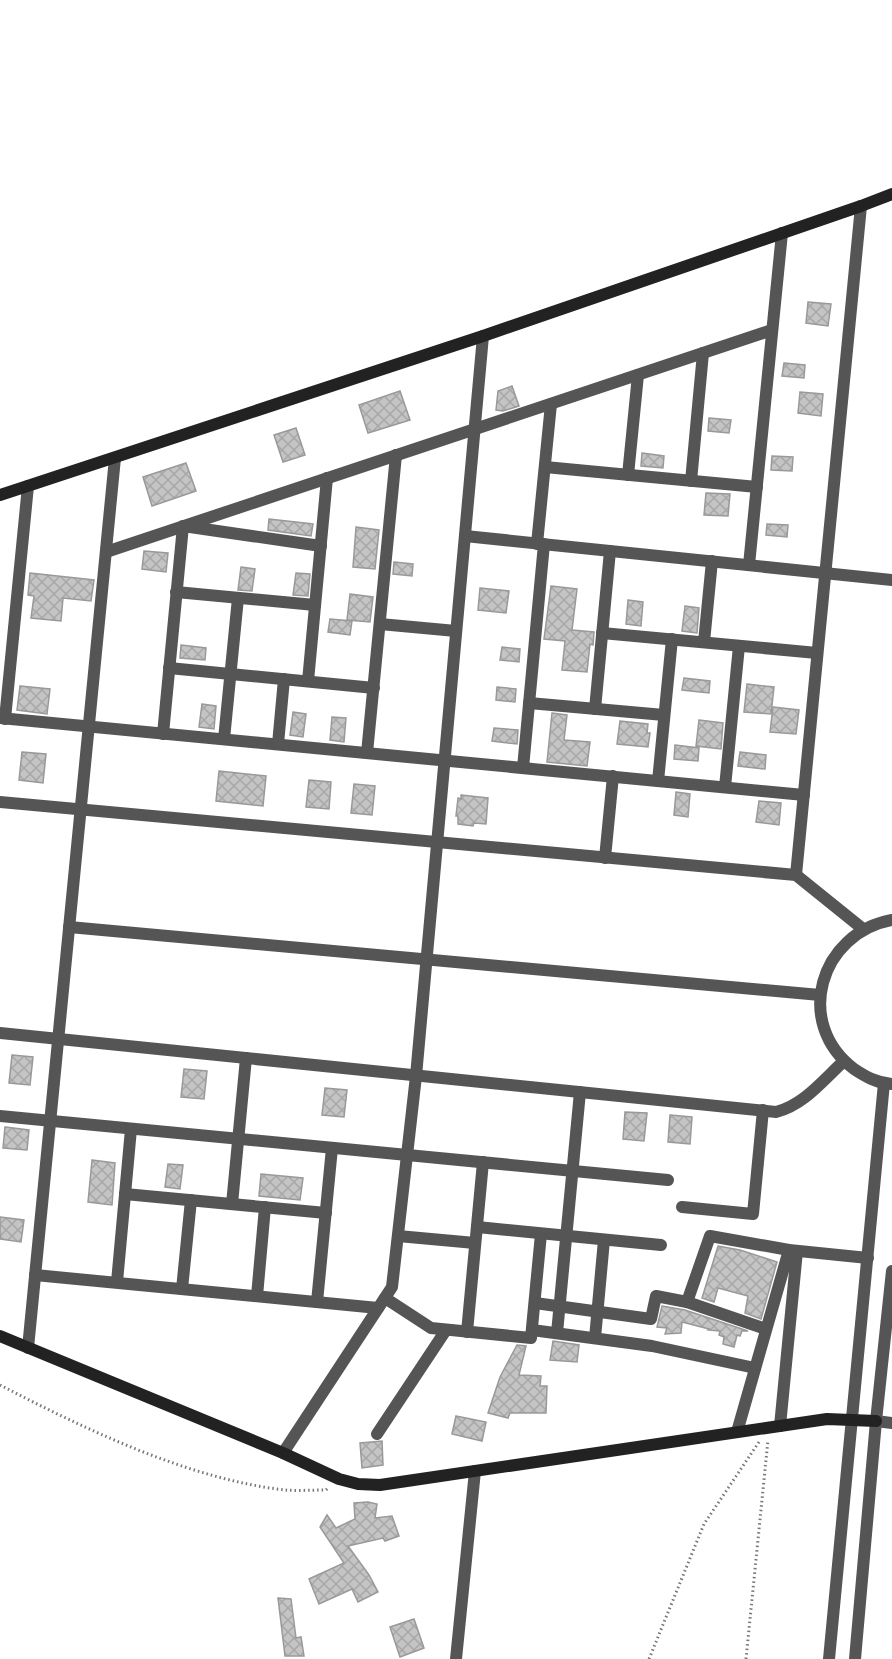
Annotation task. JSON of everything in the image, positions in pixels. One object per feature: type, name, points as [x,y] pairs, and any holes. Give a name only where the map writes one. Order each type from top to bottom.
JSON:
[{"type":"street","points":[[0,495],[483,336],[892,194]]},
{"type":"street","points":[[795,875],[861,206]]},
{"type":"street","points":[[749,565],[782,233]]},
{"type":"street","points":[[106,552],[772,330]]},
{"type":"street","points":[[283,1453],[392,1287],[416,1076],[483,336]]},
{"type":"street","points":[[691,481],[704,353]]},
{"type":"street","points":[[628,475],[638,375]]},
{"type":"street","points":[[523,768],[551,404]]},
{"type":"street","points":[[368,753],[396,455]]},
{"type":"street","points":[[28,1348],[115,458]]},
{"type":"street","points":[[545,467],[757,487]]},
{"type":"street","points":[[308,681],[327,478]]},
{"type":"street","points":[[28,486],[3,718],[804,795]]},
{"type":"street","points":[[183,526],[321,546]]},
{"type":"street","points":[[163,734],[183,526]]},
{"type":"street","points":[[465,536],[892,580]]},
{"type":"street","points":[[595,709],[610,551]]},
{"type":"street","points":[[704,642],[712,561]]},
{"type":"street","points":[[176,592],[315,605]]},
{"type":"street","points":[[224,739],[238,598]]},
{"type":"street","points":[[380,624],[456,631]]},
{"type":"street","points":[[602,633],[817,653]]},
{"type":"street","points":[[658,781],[672,639]]},
{"type":"street","points":[[725,787],[739,646]]},
{"type":"street","points":[[169,668],[374,688]]},
{"type":"street","points":[[278,744],[284,679]]},
{"type":"street","points":[[529,703],[664,715]]},
{"type":"street","points":[[605,858],[613,776]]},
{"type":"street","points":[[0,802],[795,875],[863,929]]},
{"type":"street","points":[[829,1659],[868,1258],[888,1084],[866,1077],[844,1060],[832,1046],[822,1022],[820,995],[827,968],[842,946],[863,929],[879,922],[892,920]]},
{"type":"street","points":[[69,927],[820,995]]},
{"type":"street","points":[[0,1033],[776,1112],[801,1102],[844,1060]]},
{"type":"street","points":[[232,1204],[246,1058]]},
{"type":"street","points":[[557,1333],[580,1092]]},
{"type":"street","points":[[682,1207],[753,1214],[763,1110]]},
{"type":"street","points":[[0,1116],[668,1180]]},
{"type":"street","points":[[117,1282],[131,1129]]},
{"type":"street","points":[[317,1302],[332,1148]]},
{"type":"street","points":[[467,1332],[483,1162]]},
{"type":"street","points":[[125,1194],[326,1213]]},
{"type":"street","points":[[182,1289],[191,1200]]},
{"type":"street","points":[[257,1296],[265,1207]]},
{"type":"street","points":[[477,1227],[661,1245]]},
{"type":"street","points":[[35,1275],[317,1302],[382,1303],[431,1329],[531,1338],[541,1234]]},
{"type":"street","points":[[398,1236],[475,1243]]},
{"type":"street","points":[[687,1302],[710,1236],[793,1251],[868,1258]]},
{"type":"street","points":[[595,1338],[604,1240]]},
{"type":"street","points":[[737,1432],[766,1329],[793,1251]]},
{"type":"street","points":[[775,1427],[793,1251]]},
{"type":"street","points":[[855,1659],[892,1271]]},
{"type":"street","points":[[535,1303],[651,1319],[656,1296],[687,1302],[766,1329]]},
{"type":"street","points":[[532,1329],[652,1346],[755,1368]]},
{"type":"street","points":[[377,1434],[446,1330]]},
{"type":"street","points":[[0,1336],[283,1453],[339,1479],[358,1484],[380,1485],[827,1419],[892,1423]]},
{"type":"street","points":[[456,1659],[475,1471]]},
{"type":"path","points":[[0,1385],[89,1430],[199,1471],[287,1490],[326,1490],[339,1479]]},
{"type":"path","points":[[649,1659],[704,1524],[775,1427]]},
{"type":"path","points":[[746,1659],[775,1427]]},
{"type":"building","points":[[808,302],[831,304],[828,326],[806,323]]},
{"type":"building","points":[[784,363],[805,365],[804,378],[782,376]]},
{"type":"building","points":[[512,386],[519,406],[503,411],[496,410],[498,391]]},
{"type":"building","points":[[400,391],[410,420],[368,433],[359,405]]},
{"type":"building","points":[[800,392],[823,394],[821,416],[798,413]]},
{"type":"building","points":[[709,418],[731,420],[729,433],[708,431]]},
{"type":"building","points":[[296,428],[305,455],[283,462],[274,435]]},
{"type":"building","points":[[642,453],[664,456],[663,468],[641,466]]},
{"type":"building","points":[[772,456],[793,457],[792,471],[771,470]]},
{"type":"building","points":[[186,463],[196,491],[152,506],[143,477]]},
{"type":"building","points":[[706,493],[730,494],[728,516],[704,515]]},
{"type":"building","points":[[269,519],[313,524],[311,536],[268,530]]},
{"type":"building","points":[[767,524],[788,525],[787,537],[766,535]]},
{"type":"building","points":[[356,527],[379,530],[375,569],[353,567]]},
{"type":"building","points":[[144,551],[168,553],[166,572],[142,569]]},
{"type":"building","points":[[394,562],[413,564],[412,576],[393,574]]},
{"type":"building","points":[[241,567],[255,569],[252,591],[238,590]]},
{"type":"building","points":[[30,573],[94,580],[91,601],[63,598],[61,621],[31,618],[34,596],[28,595]]},
{"type":"building","points":[[296,573],[310,574],[308,596],[293,595]]},
{"type":"building","points":[[551,586],[577,589],[572,630],[594,632],[593,645],[590,644],[587,672],[562,670],[565,641],[544,639]]},
{"type":"building","points":[[480,588],[509,591],[506,613],[478,610]]},
{"type":"building","points":[[350,594],[373,597],[370,622],[347,620]]},
{"type":"building","points":[[628,600],[643,602],[641,626],[626,624]]},
{"type":"building","points":[[685,606],[699,608],[697,633],[682,631]]},
{"type":"building","points":[[330,619],[352,621],[350,635],[328,632]]},
{"type":"building","points":[[181,645],[206,648],[205,660],[180,658]]},
{"type":"building","points":[[502,647],[520,649],[519,662],[500,660]]},
{"type":"building","points":[[684,678],[710,681],[709,693],[682,690]]},
{"type":"building","points":[[747,684],[774,687],[771,714],[744,712]]},
{"type":"building","points":[[20,686],[50,689],[47,714],[17,710]]},
{"type":"building","points":[[497,687],[516,689],[515,702],[496,700]]},
{"type":"building","points":[[202,704],[216,706],[214,729],[199,727]]},
{"type":"building","points":[[773,707],[799,710],[796,734],[770,732]]},
{"type":"building","points":[[293,712],[306,714],[303,737],[290,735]]},
{"type":"building","points":[[552,713],[567,715],[564,740],[590,742],[587,766],[547,762]]},
{"type":"building","points":[[332,717],[346,718],[344,742],[330,740]]},
{"type":"building","points":[[699,720],[723,723],[721,749],[696,746]]},
{"type":"building","points":[[620,721],[648,724],[647,733],[650,733],[648,747],[617,744]]},
{"type":"building","points":[[494,728],[518,730],[517,744],[492,741]]},
{"type":"building","points":[[675,745],[699,748],[698,761],[674,759]]},
{"type":"building","points":[[22,752],[46,754],[43,783],[19,780]]},
{"type":"building","points":[[740,752],[766,755],[765,769],[738,766]]},
{"type":"building","points":[[219,771],[266,776],[263,806],[216,801]]},
{"type":"building","points":[[309,780],[331,782],[329,809],[306,807]]},
{"type":"building","points":[[354,784],[375,786],[372,815],[351,813]]},
{"type":"building","points":[[676,792],[690,794],[688,817],[674,815]]},
{"type":"building","points":[[461,795],[488,798],[486,824],[474,823],[473,826],[458,824],[458,816],[456,816],[458,798],[461,799]]},
{"type":"building","points":[[759,801],[781,803],[779,825],[756,822]]},
{"type":"building","points":[[12,1055],[33,1057],[30,1085],[9,1083]]},
{"type":"building","points":[[184,1069],[207,1071],[204,1099],[181,1097]]},
{"type":"building","points":[[325,1088],[347,1090],[344,1117],[322,1115]]},
{"type":"building","points":[[625,1112],[647,1113],[644,1141],[623,1139]]},
{"type":"building","points":[[670,1115],[692,1117],[690,1144],[668,1142]]},
{"type":"building","points":[[5,1127],[29,1130],[27,1150],[3,1148]]},
{"type":"building","points":[[92,1160],[115,1163],[112,1205],[88,1202]]},
{"type":"building","points":[[168,1164],[183,1165],[180,1189],[165,1187]]},
{"type":"building","points":[[261,1174],[303,1178],[300,1200],[259,1196]]},
{"type":"building","points":[[0,1217],[24,1220],[21,1242],[0,1239]]},
{"type":"building","points":[[718,1246],[740,1250],[777,1262],[761,1319],[745,1313],[748,1296],[718,1288],[714,1302],[702,1298]]},
{"type":"building","points":[[662,1306],[685,1310],[748,1331],[742,1331],[740,1336],[737,1335],[734,1347],[723,1344],[724,1337],[719,1335],[720,1331],[682,1322],[681,1333],[665,1334],[667,1328],[657,1327]]},
{"type":"building","points":[[553,1341],[579,1345],[577,1362],[550,1360]]},
{"type":"building","points":[[517,1345],[526,1346],[519,1375],[541,1376],[540,1386],[547,1386],[546,1413],[510,1413],[508,1418],[488,1413],[500,1377]]},
{"type":"building","points":[[456,1416],[486,1422],[482,1441],[452,1434]]},
{"type":"building","points":[[382,1441],[383,1465],[362,1468],[360,1443]]},
{"type":"building","points":[[354,1503],[377,1504],[375,1518],[392,1516],[399,1536],[385,1541],[383,1538],[348,1546],[378,1592],[358,1602],[352,1589],[319,1604],[309,1579],[344,1563],[320,1527],[327,1515],[336,1528],[355,1519]]},
{"type":"building","points":[[278,1598],[291,1599],[296,1638],[301,1637],[304,1656],[285,1656]]},
{"type":"building","points":[[414,1619],[424,1648],[400,1657],[390,1627]]}]
